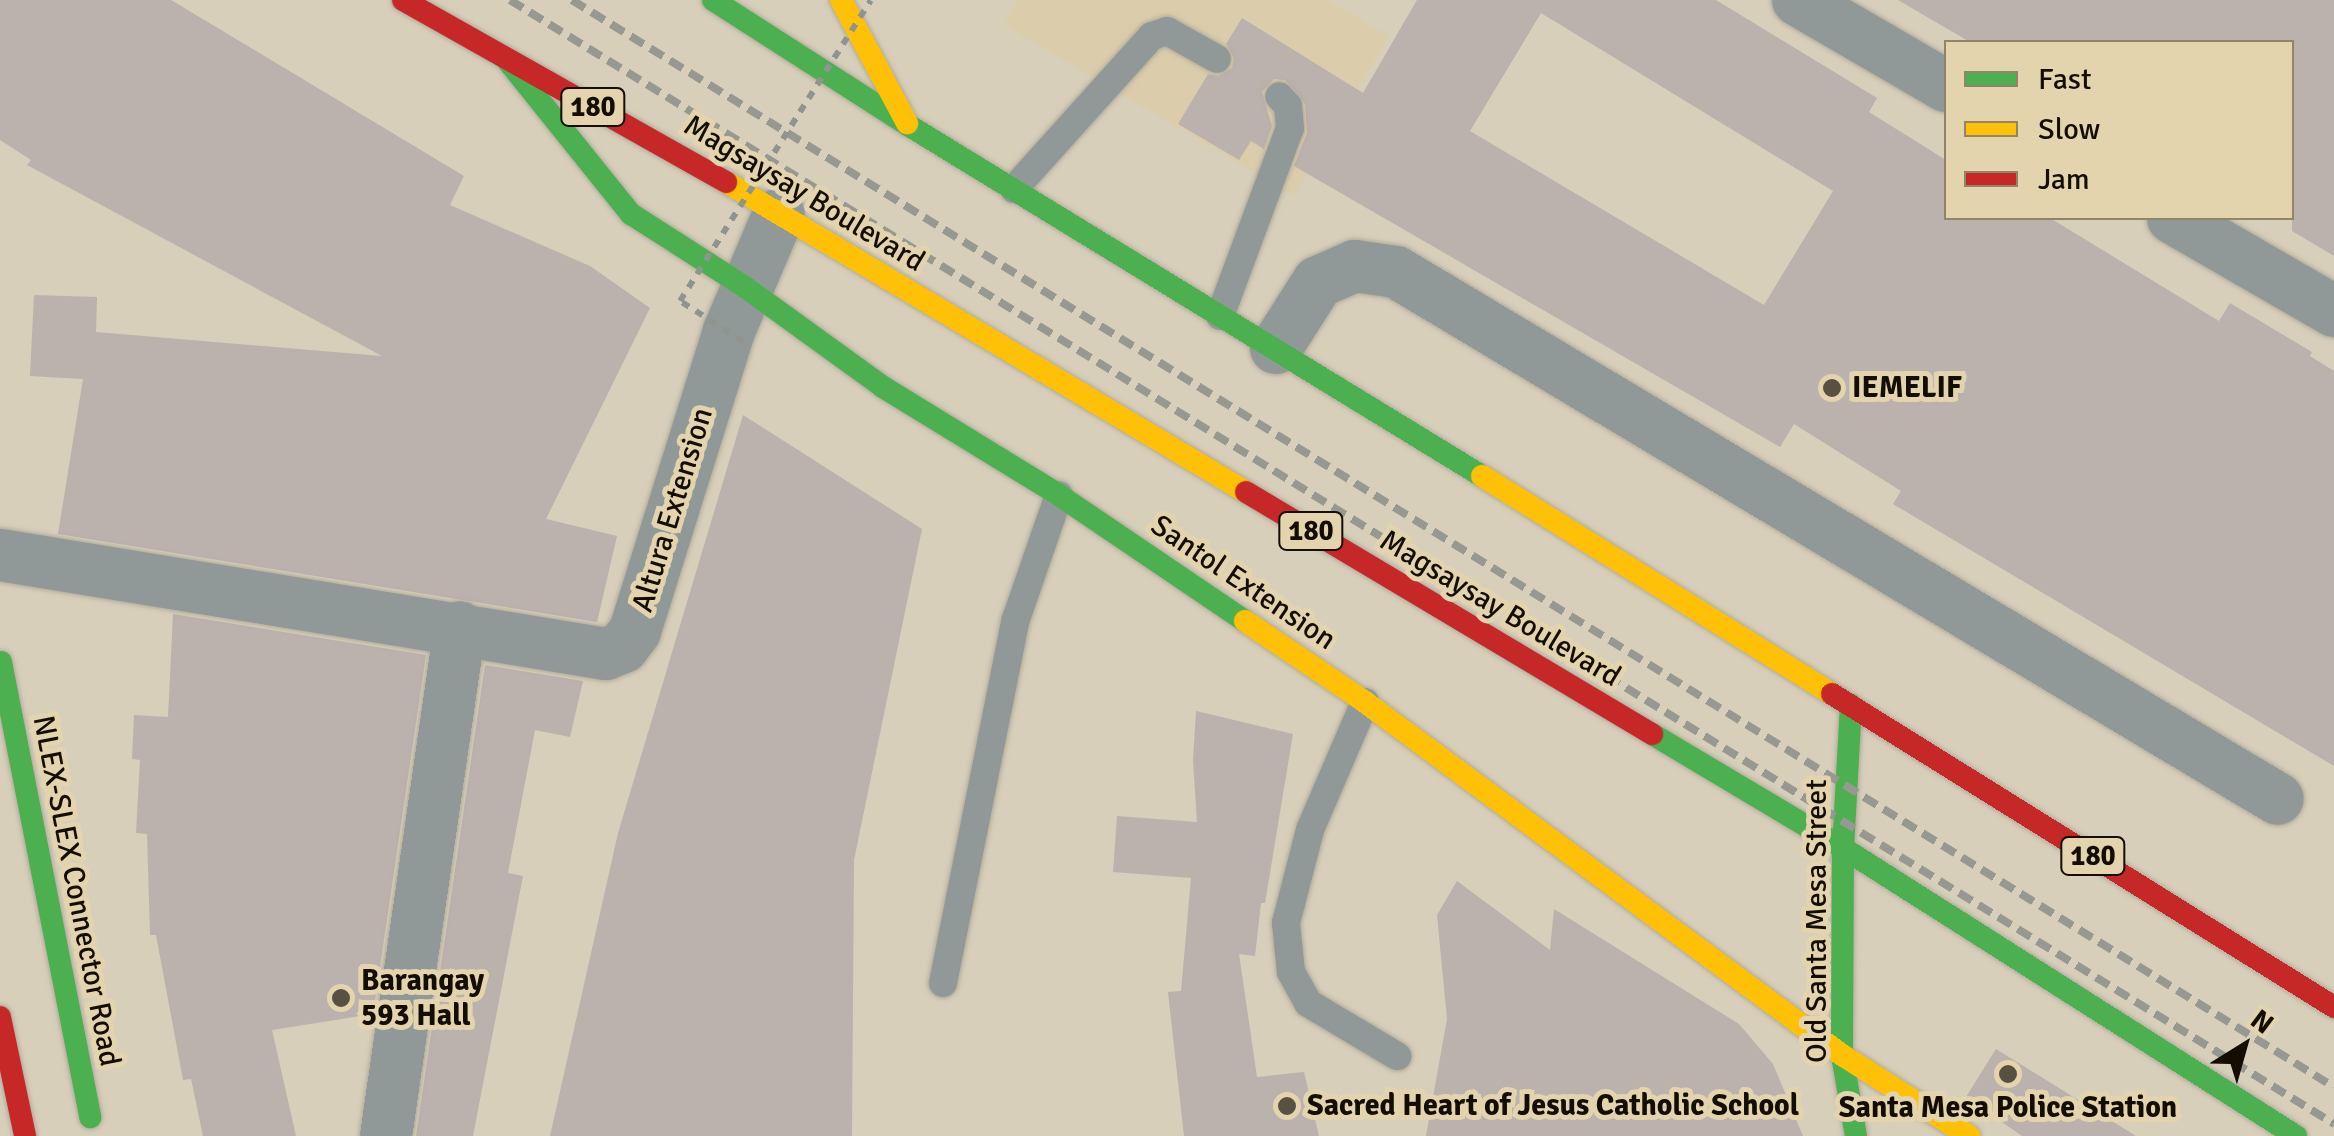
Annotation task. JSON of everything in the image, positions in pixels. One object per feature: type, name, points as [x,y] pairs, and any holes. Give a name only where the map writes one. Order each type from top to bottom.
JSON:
[{"type":"main road","name":"Magsaysay Boulevard","points":[[403,0],[779,214],[1843,848],[2296,1136]]},
{"type":"main road","name":"180","points":[[713,0],[908,125],[1276,348],[2334,1007]]},
{"type":"main road","points":[[841,0],[908,125]]},
{"type":"main road","name":"Santol Extension","points":[[507,60],[631,214],[746,287],[884,387],[1059,494],[1366,702],[1842,1055],[1969,1136]]},
{"type":"main road","name":"NLEX-SLEX Connector Road","points":[[0,660],[94,1136]]},
{"type":"main road","name":"Old Santa Mesa Street","points":[[1851,705],[1843,848],[1842,1055],[1856,1136]]},
{"type":"main road","points":[[0,1017],[24,1136]]},
{"type":"street","points":[[1798,0],[1944,85]]},
{"type":"street","name":"Altura Extension","points":[[0,556],[460,627],[606,654],[624,646],[635,631],[746,287],[779,214]]},
{"type":"street","points":[[2176,220],[2334,311]]},
{"type":"street","points":[[1276,348],[1318,282],[1355,266],[1396,272],[2278,798]]},
{"type":"street","points":[[386,1136],[460,627]]},
{"type":"lane","points":[[1014,189],[1152,36],[1167,31],[1217,60]]},
{"type":"lane","points":[[1220,316],[1290,128],[1288,106],[1278,96]]},
{"type":"lane","points":[[943,984],[1016,618],[1059,494]]},
{"type":"lane","points":[[1366,702],[1310,830],[1286,923],[1290,972],[1308,1003],[1397,1056]]},
{"type":"lane","points":[[0,746],[30,865],[90,1047],[110,1136]]},
{"type":"path","points":[[743,341],[680,300],[871,0]]},
{"type":"shaded area","points":[[1018,0],[1327,0],[1389,36],[1294,196],[1004,25]]},
{"type":"building","points":[[0,0],[171,0],[464,176],[450,205],[590,266],[650,308],[546,519],[617,536],[597,622],[58,534],[83,379],[30,376],[34,295],[97,297],[96,332],[382,356],[27,165],[31,160],[0,140]]},
{"type":"building","points":[[1417,0],[1716,0],[1877,98],[1869,112],[1944,159],[1944,220],[2053,220],[2219,321],[2230,303],[2312,352],[2310,356],[2334,371],[2334,766],[1893,504],[1901,491],[1794,424],[1780,447],[1294,166],[1307,133],[1305,104],[1285,80],[1274,79],[1262,92],[1272,126],[1264,149],[1251,141],[1239,160],[1178,124],[1208,74],[1218,76],[1232,68],[1234,58],[1226,44],[1242,18],[1363,93]],"holes":[[[1541,13],[1833,191],[1764,305],[1470,131]]]},
{"type":"building","points":[[1898,0],[2334,0],[2334,256],[2292,231],[2294,40],[1967,40]]},
{"type":"building","points":[[743,415],[922,529],[854,860],[852,1136],[550,1136],[618,833]]},
{"type":"building","points":[[173,614],[426,655],[373,1014],[272,1030],[296,1136],[203,1136],[191,1079],[183,1080],[156,935],[150,935],[147,834],[136,833],[140,760],[132,759],[134,715],[168,717]]},
{"type":"building","points":[[485,665],[583,681],[570,737],[535,730],[508,873],[523,876],[473,1136],[416,1136]]},
{"type":"building","points":[[1196,711],[1293,734],[1265,903],[1261,903],[1255,956],[1239,954],[1257,1077],[1304,1072],[1319,1136],[1184,1136],[1168,992],[1181,991],[1191,878],[1113,872],[1117,816],[1197,822],[1193,761]]},
{"type":"building","points":[[1457,881],[1550,950],[1554,909],[1739,1024],[1773,1064],[1803,1136],[1426,1136],[1447,1019],[1437,915]]},
{"type":"building","name":"Santa Mesa Police Station","points":[[1996,1049],[2136,1136],[2022,1136],[1966,1097]]},
{"type":"railway","points":[[510,0],[2334,1124]]},
{"type":"railway","points":[[572,0],[2334,1087]]},
{"type":"traffic: fast","points":[[713,0],[908,125],[1482,476]]},
{"type":"traffic: fast","points":[[507,60],[631,214],[745,287],[883,387],[1059,495],[1245,621]]},
{"type":"traffic: fast","points":[[1,662],[90,1117]]},
{"type":"traffic: fast","points":[[1851,705],[1843,848],[1842,1055],[1856,1136]]},
{"type":"traffic: fast","points":[[1652,734],[1843,848],[2296,1136]]},
{"type":"traffic: slow","points":[[841,0],[907,123]]},
{"type":"traffic: slow","points":[[726,182],[1246,492]]},
{"type":"traffic: slow","points":[[1482,476],[1832,694]]},
{"type":"traffic: slow","points":[[1245,621],[1365,702],[1842,1055],[1969,1136]]},
{"type":"traffic: jam","points":[[403,0],[726,182]]},
{"type":"traffic: jam","points":[[1246,492],[1652,734]]},
{"type":"traffic: jam","points":[[1832,694],[2334,1007]]},
{"type":"traffic: jam","points":[[0,1017],[25,1136]]},
{"type":"place","name":"IEMELIF","points":[[1832,388]]},
{"type":"place","name":"Barangay 593 Hall","points":[[341,998]]},
{"type":"place","name":"Santa Mesa Police Station","points":[[2008,1074]]},
{"type":"place","name":"Sacred Heart of Jesus Catholic School","points":[[1287,1106]]}]
